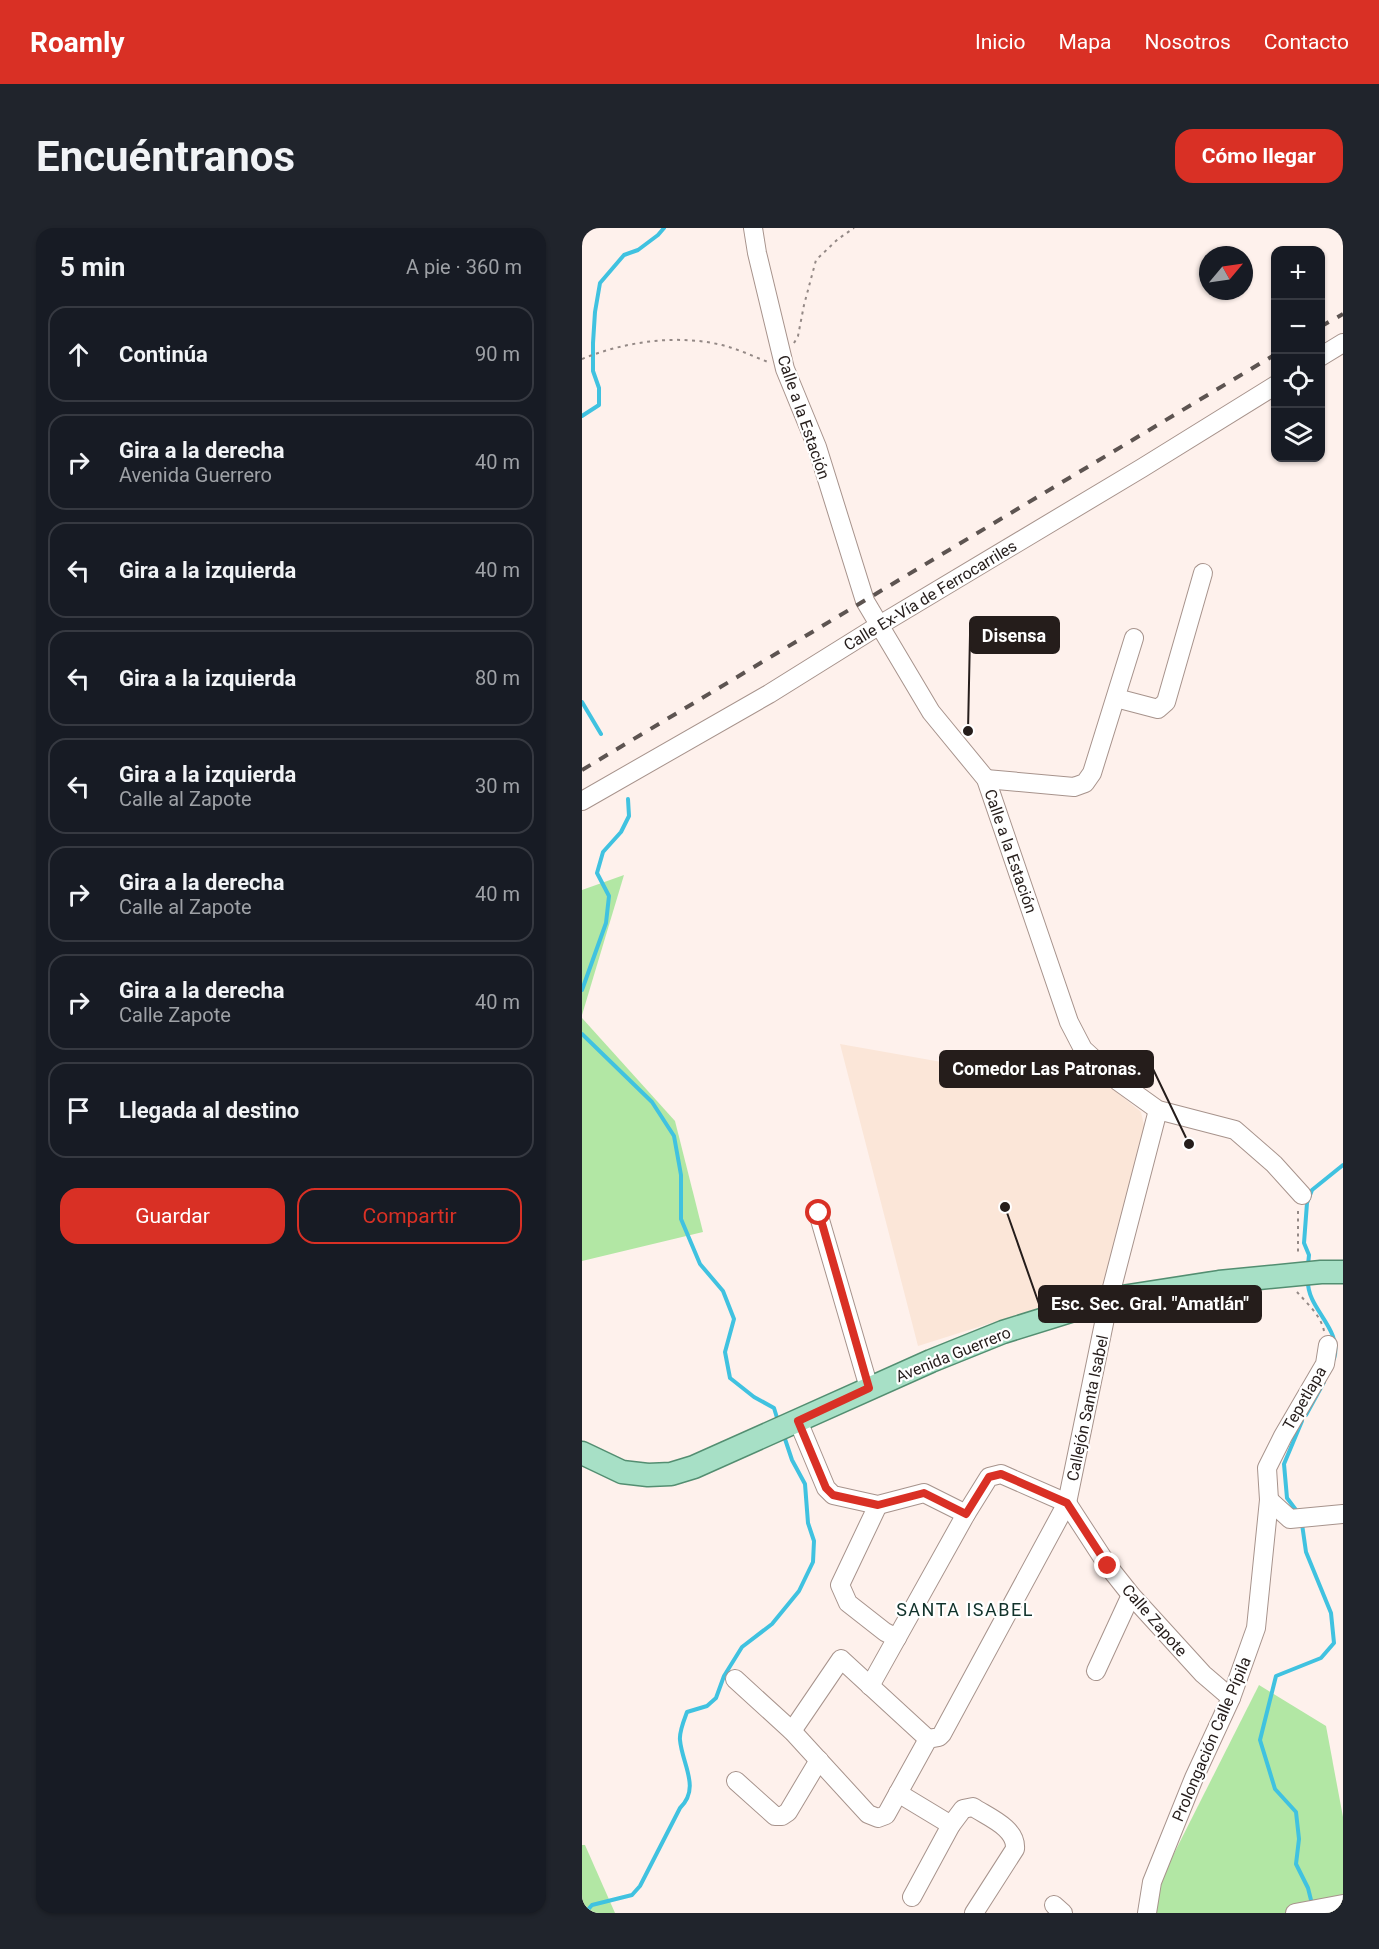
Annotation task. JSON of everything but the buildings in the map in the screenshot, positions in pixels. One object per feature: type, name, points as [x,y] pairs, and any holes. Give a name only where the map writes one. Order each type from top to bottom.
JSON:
[{"type":"main road","name":"Avenida Guerrero","points":[[582,1452],[622,1472],[671,1474],[694,1467],[869,1388],[1003,1332],[1109,1299],[1219,1282],[1308,1274]]},
{"type":"street","name":"Calle a la Estación","points":[[753,228],[784,365],[817,447],[865,601],[931,712],[986,779],[1069,1022],[1083,1049],[1119,1082],[1158,1110]]},
{"type":"street","points":[[1325,354],[1343,343]]},
{"type":"street","name":"Calle Ex-Vía de Ferrocarriles","points":[[582,801],[769,694],[1271,387]]},
{"type":"street","points":[[1116,698],[1158,709],[1167,702],[1203,573]]},
{"type":"street","points":[[986,779],[1074,787],[1084,783],[1092,773],[1134,638]]},
{"type":"street","points":[[1109,1299],[1158,1110],[1235,1130],[1274,1164],[1302,1195]]},
{"type":"street","points":[[819,1213],[869,1388]]},
{"type":"street","name":"Callejón Santa Isabel","points":[[819,1760],[868,1814],[878,1818],[886,1815],[928,1739],[939,1737],[942,1734],[1067,1503],[1109,1299]]},
{"type":"street","name":"Tepetlapa","points":[[1269,1500],[1268,1468],[1283,1436],[1324,1364],[1328,1345]]},
{"type":"street","points":[[794,1423],[826,1488],[833,1495],[878,1505],[924,1493],[966,1514]]},
{"type":"street","points":[[870,1686],[989,1477],[1001,1474],[1067,1503]]},
{"type":"street","points":[[1269,1500],[1290,1520],[1343,1514]]},
{"type":"street","name":"Prolongación Calle Pípila","points":[[1147,1913],[1152,1882],[1194,1778],[1231,1698],[1256,1628],[1269,1500]]},
{"type":"street","name":"Calle Zapote","points":[[1067,1503],[1108,1566],[1131,1595],[1203,1674],[1231,1698]]},
{"type":"street","points":[[878,1505],[840,1585],[848,1603],[885,1632],[897,1638]]},
{"type":"street","points":[[1096,1671],[1131,1595]]},
{"type":"street","points":[[792,1731],[841,1659],[928,1739]]},
{"type":"street","points":[[735,1679],[792,1731],[819,1760],[788,1812],[782,1816],[775,1816],[736,1781]]},
{"type":"street","points":[[898,1794],[951,1825]]},
{"type":"street","points":[[912,1897],[951,1825],[963,1809],[973,1807],[1011,1832],[1016,1840],[1015,1848],[974,1913]]},
{"type":"street","points":[[1298,1912],[1337,1905]]},
{"type":"path","points":[[582,359],[603,351],[670,340],[697,341],[728,347],[784,365],[798,336],[816,260],[838,239],[854,228]]},
{"type":"path","points":[[1302,1195],[1298,1204],[1299,1250],[1308,1274]]},
{"type":"path","name":"Tepetlapa","points":[[1308,1274],[1306,1302],[1323,1325],[1328,1345]]},
{"type":"shaded area","points":[[840,1044],[1015,1075],[1045,1069],[1073,1056],[1141,1112],[1146,1134],[1105,1287],[918,1346]]},
{"type":"green space","points":[[624,875],[582,1015],[582,890]]},
{"type":"green space","points":[[582,1018],[675,1121],[703,1232],[582,1261]]},
{"type":"green space","points":[[1259,1685],[1326,1726],[1343,1817],[1343,1913],[1144,1913]]},
{"type":"green space","points":[[582,1845],[585,1845],[615,1913],[582,1913]]},
{"type":"waterway","points":[[582,416],[599,405],[599,388],[593,371],[593,343],[600,283],[624,255],[638,250],[664,228]]},
{"type":"waterway","points":[[582,702],[601,734]]},
{"type":"waterway","points":[[582,990],[606,923],[609,896],[597,873],[603,852],[621,832],[629,816],[628,799]]},
{"type":"waterway","points":[[582,1034],[652,1102],[674,1136],[681,1175],[681,1219],[700,1264],[723,1291],[734,1319],[725,1352],[730,1378],[754,1397],[774,1408],[778,1421]]},
{"type":"waterway","points":[[1308,1265],[1309,1255],[1304,1243],[1307,1203],[1312,1190],[1343,1165]]},
{"type":"waterway","points":[[1308,1281],[1313,1301],[1334,1338],[1334,1359]]},
{"type":"waterway","points":[[1306,1415],[1324,1382]]},
{"type":"waterway","points":[[1299,1514],[1287,1498],[1284,1464],[1302,1421]]},
{"type":"waterway","points":[[585,1913],[592,1905],[632,1895],[640,1886],[689,1792],[689,1775],[680,1737],[687,1712],[707,1706],[716,1698],[724,1676],[742,1647],[772,1624],[799,1591],[813,1562],[814,1541],[808,1523],[805,1484],[792,1460],[784,1436]]},
{"type":"waterway","points":[[1302,1524],[1306,1552],[1331,1613],[1334,1643],[1321,1658],[1276,1676],[1260,1740],[1275,1789],[1296,1812],[1299,1839],[1296,1864],[1308,1888],[1312,1904]]},
{"type":"railway","points":[[1325,324],[1343,314]]},
{"type":"railway","points":[[582,770],[1271,357]]},
{"type":"place","name":"Disensa","points":[[968,731]]},
{"type":"place","name":"Comedor Las Patronas.","points":[[1189,1144]]},
{"type":"place","name":"Esc. Sec. Gral. \"Amatlán\"","points":[[1005,1207]]},
{"type":"district","name":"SANTA ISABEL","points":[[965,1610]]},
{"type":"route","points":[[819,1213],[869,1388],[798,1421],[826,1488],[833,1495],[842,1498],[878,1505],[924,1493],[966,1514],[989,1477],[1001,1474],[1067,1503],[1108,1566]]}]
